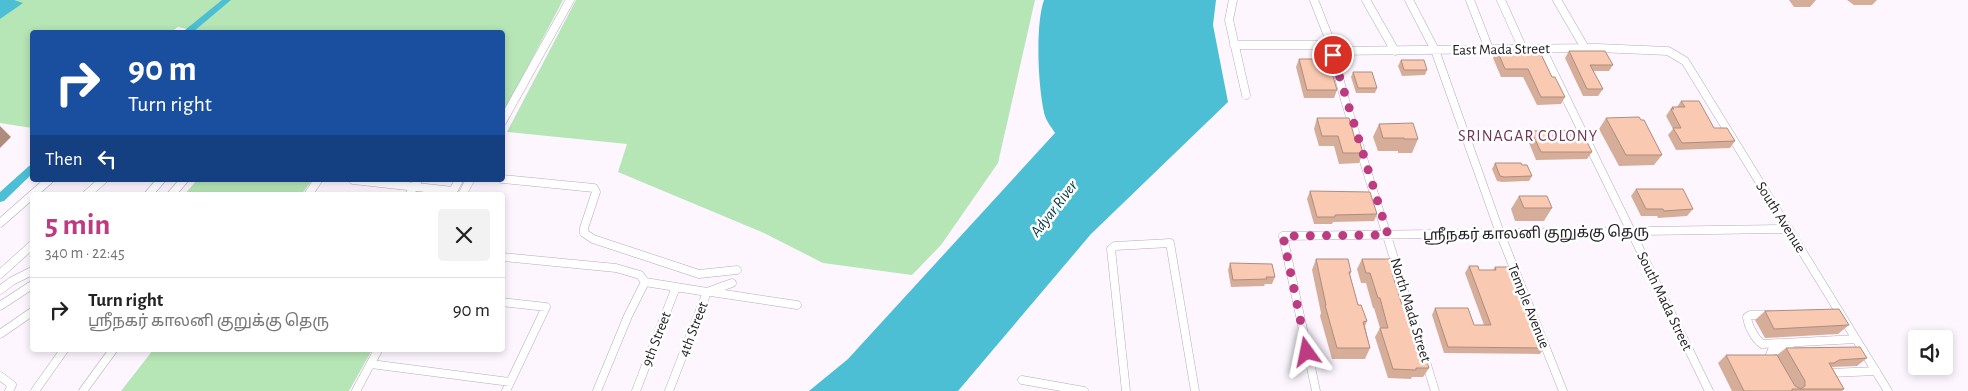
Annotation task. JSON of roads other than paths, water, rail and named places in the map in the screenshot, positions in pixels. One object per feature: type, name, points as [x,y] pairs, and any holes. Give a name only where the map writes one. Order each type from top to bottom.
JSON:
[{"type":"street","points":[[505,117],[570,0]]},
{"type":"street","points":[[1233,0],[1228,20],[1246,96]]},
{"type":"street","name":"North Mada Street","points":[[1314,0],[1333,48],[1333,55],[1345,100],[1435,391]]},
{"type":"street","points":[[1366,0],[1395,51]]},
{"type":"street","name":"Temple Avenue","points":[[1409,0],[1435,50],[1500,233],[1562,391]]},
{"type":"street","points":[[1470,0],[1489,49]]},
{"type":"street","points":[[1501,0],[1523,50]]},
{"type":"street","points":[[1557,0],[1585,48]]},
{"type":"street","name":"East Mada Street","points":[[1234,45],[1395,51],[1585,48],[1668,52]]},
{"type":"street","name":"South Mada Street","points":[[1542,49],[1709,391]]},
{"type":"street","name":"South Avenue","points":[[1668,52],[1685,61],[1888,391]]},
{"type":"street","points":[[505,179],[594,188],[596,192],[594,201],[582,226],[584,233],[593,239],[699,274],[737,270]]},
{"type":"street","points":[[35,192],[47,182]]},
{"type":"street","points":[[89,192],[101,182]]},
{"type":"street","points":[[151,192],[159,182]]},
{"type":"street","points":[[174,192],[182,182]]},
{"type":"street","points":[[390,182],[416,183],[448,192]]},
{"type":"street","points":[[0,223],[30,197]]},
{"type":"street","name":"ஸ்ரீநகர் காலனி குறுக்கு தெரு","points":[[1316,391],[1283,236],[1789,229]]},
{"type":"street","points":[[1126,391],[1110,249],[1115,246],[1170,243],[1195,391]]},
{"type":"street","points":[[0,274],[30,248]]},
{"type":"street","points":[[505,257],[616,268],[640,275],[645,282],[797,305]]},
{"type":"street","points":[[0,290],[12,281],[30,272]]},
{"type":"street","points":[[597,391],[628,316],[645,282]]},
{"type":"street","name":"4th Street","points":[[669,391],[709,292],[732,283]]},
{"type":"street","points":[[0,306],[30,286]]},
{"type":"street","name":"9th Street","points":[[636,391],[676,287]]},
{"type":"street","points":[[505,302],[546,308],[506,391]]},
{"type":"street","points":[[1830,312],[1839,312]]},
{"type":"street","points":[[0,334],[30,313]]},
{"type":"street","points":[[1776,314],[1750,315],[1747,317],[1747,321],[1758,341],[1762,344],[1856,339]]},
{"type":"street","points":[[1778,369],[1770,355],[1772,350],[1841,349]]},
{"type":"street","points":[[1852,349],[1862,349]]},
{"type":"street","points":[[35,391],[63,352]]},
{"type":"street","points":[[83,391],[112,352]]},
{"type":"street","points":[[356,391],[377,352]]},
{"type":"street","points":[[370,364],[510,382]]},
{"type":"street","points":[[1836,391],[1828,374],[1876,371]]},
{"type":"street","points":[[0,376],[12,385],[9,391]]},
{"type":"street","points":[[1022,380],[1084,391]]},
{"type":"water","points":[[0,0],[14,0],[23,3],[0,19]]},
{"type":"water","name":"Adyar River","points":[[1044,0],[1216,0],[1213,25],[1228,102],[1091,234],[958,391],[809,391],[848,359],[1055,133],[1045,116],[1039,74],[1039,25]]},
{"type":"waterway","points":[[190,30],[227,0]]},
{"type":"waterway","points":[[0,198],[30,171]]},
{"type":"district","name":"SRINAGAR COLONY","points":[[1528,135]]}]
